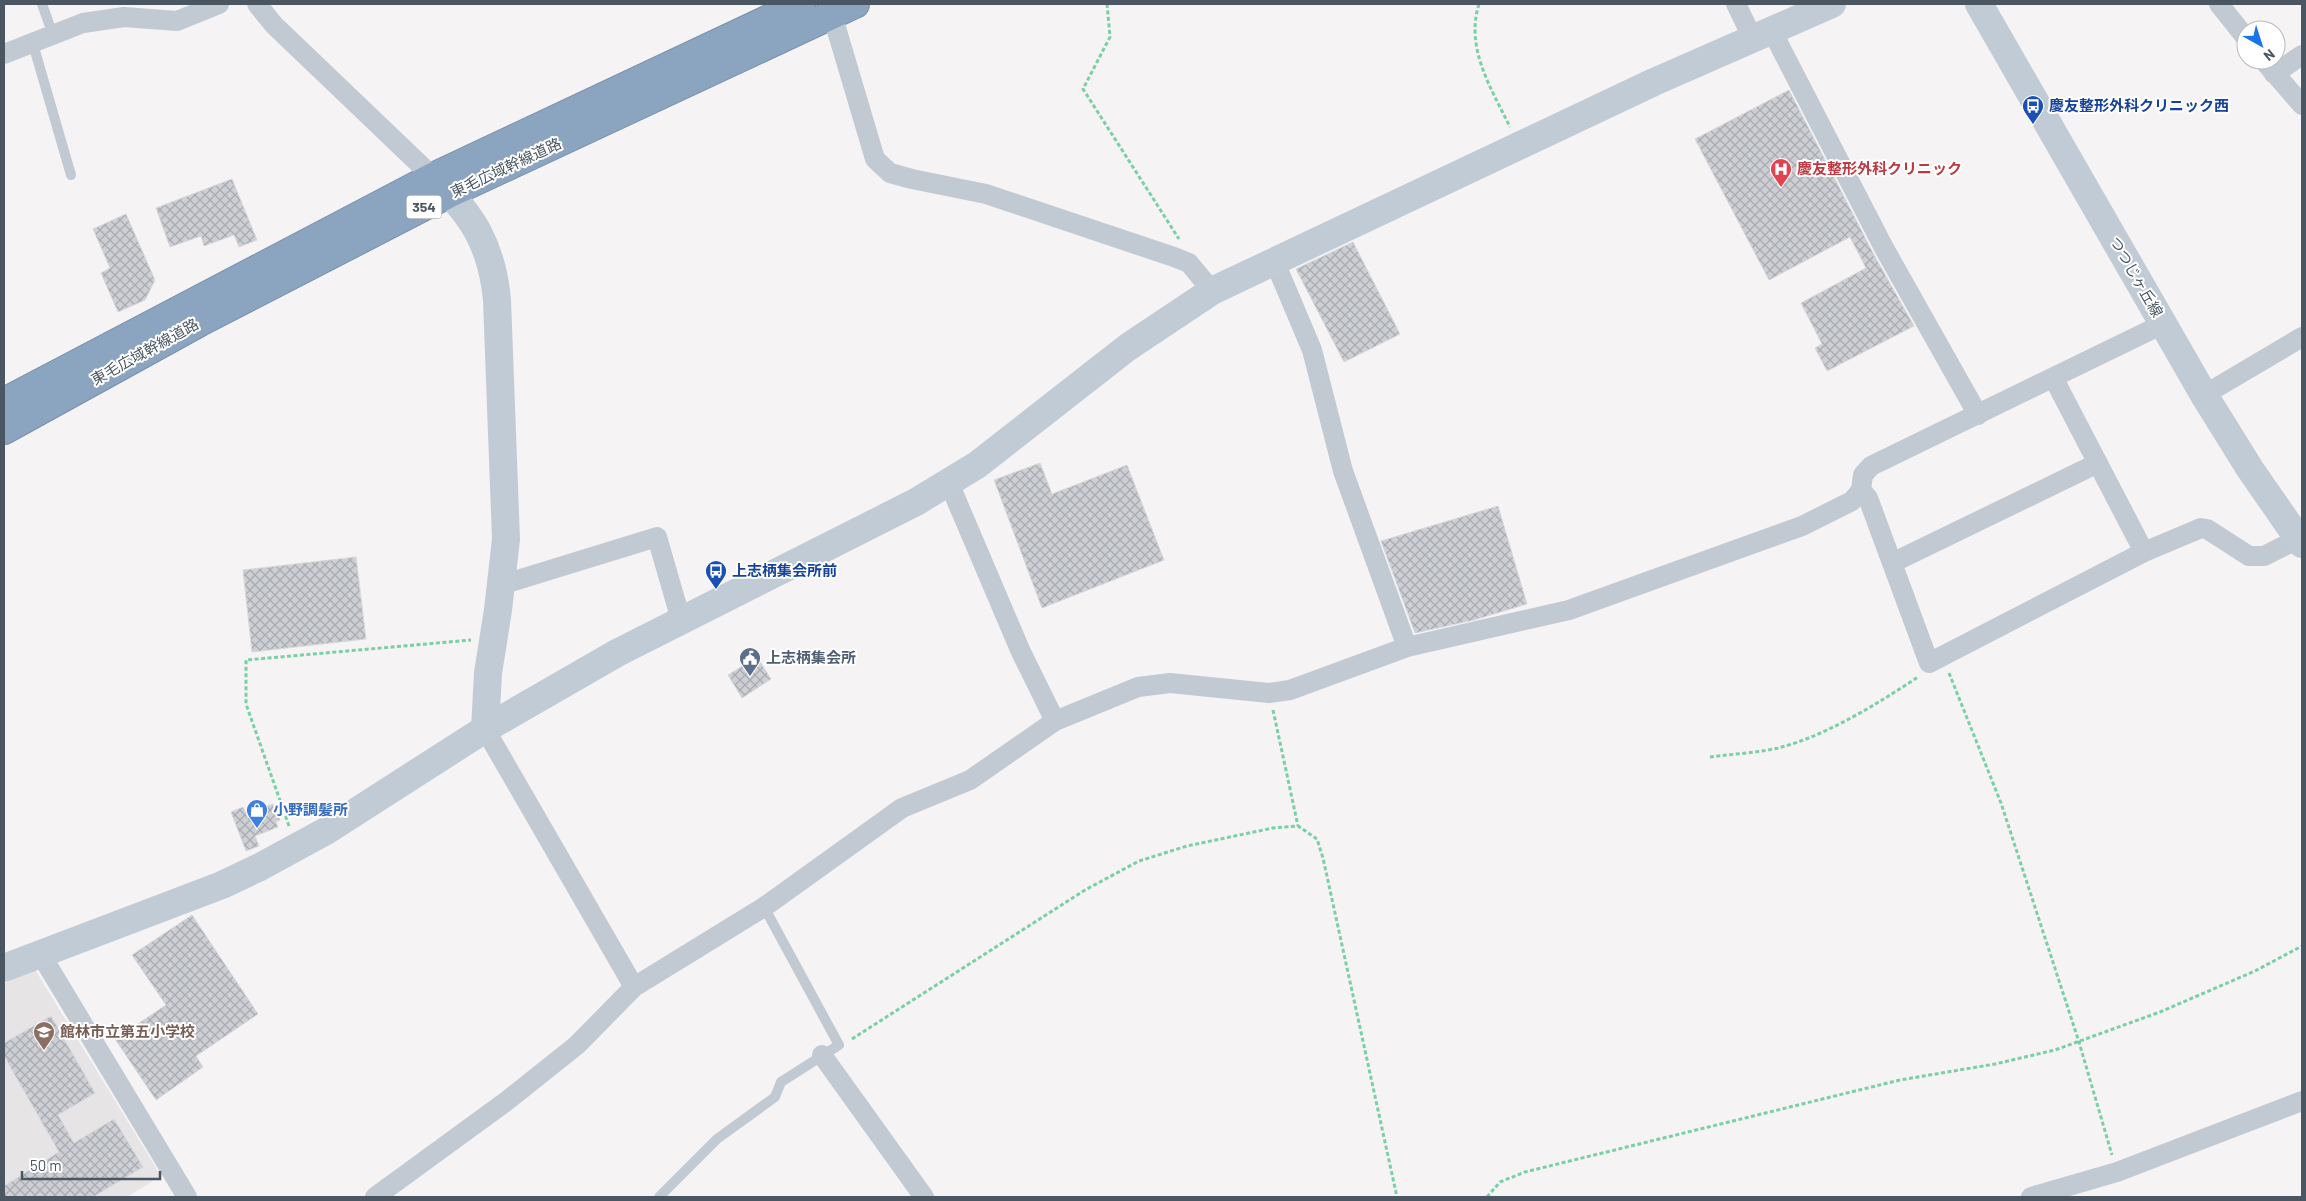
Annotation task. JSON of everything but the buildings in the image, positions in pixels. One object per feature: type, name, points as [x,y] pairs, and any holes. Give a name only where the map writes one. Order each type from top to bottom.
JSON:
[{"type":"highway","name":"東毛広域幹線道路","points":[[4,402],[442,185],[801,4]]},
{"type":"highway","name":"東毛広域幹線道路","points":[[4,430],[442,185],[839,7]]},
{"type":"street","points":[[4,54],[83,23],[124,17],[176,21],[219,4]]},
{"type":"street","points":[[257,4],[274,24],[442,185],[466,211],[479,232],[495,275],[501,371],[506,539],[485,702],[485,729],[634,987]]},
{"type":"street","points":[[1736,4],[1763,35],[1978,415]]},
{"type":"street","points":[[4,968],[222,886],[297,848],[485,729],[617,653],[949,483],[977,465],[1128,347],[1212,290],[1654,82],[1832,4]]},
{"type":"street","name":"つつじヶ丘線","points":[[1979,4],[2204,395],[2250,469],[2300,541]]},
{"type":"street","points":[[2219,4],[2236,25]]},
{"type":"street","points":[[839,7],[875,159],[890,173],[986,194],[1189,263],[1212,290]]},
{"type":"street","points":[[2286,61],[2302,55]]},
{"type":"street","points":[[2272,70],[2302,105]]},
{"type":"street","points":[[1274,260],[1312,350],[1343,471],[1407,647]]},
{"type":"street","points":[[375,1197],[508,1100],[577,1045],[634,987],[764,907],[902,808],[970,780],[1055,721],[1138,687],[1170,683],[1269,693],[1290,690],[1407,647],[1569,610],[1604,598],[1802,526],[1852,501],[1861,490],[1863,475],[1871,466],[2054,379],[2163,324]]},
{"type":"street","points":[[2204,395],[2302,337]]},
{"type":"street","points":[[2054,379],[2144,552]]},
{"type":"street","points":[[1892,563],[2098,463]]},
{"type":"street","points":[[949,483],[1021,652],[1055,721]]},
{"type":"street","points":[[1861,490],[1868,498],[1929,664],[2144,552],[2201,528],[2207,529],[2249,556],[2264,556],[2300,541]]},
{"type":"street","points":[[501,585],[657,537],[681,620]]},
{"type":"street","points":[[40,953],[187,1197]]},
{"type":"street","points":[[831,1050],[924,1197]]},
{"type":"street","points":[[2031,1197],[2117,1172],[2302,1101]]},
{"type":"lane","points":[[42,4],[53,35]]},
{"type":"lane","points":[[33,44],[71,175]]},
{"type":"lane","points":[[659,1197],[717,1139],[775,1096],[781,1082],[831,1050],[764,907]]},
{"type":"path","points":[[1107,4],[1110,37],[1083,89],[1182,244],[1189,263]]},
{"type":"path","points":[[1479,4],[1474,21],[1480,66],[1519,146]]},
{"type":"path","points":[[297,848],[246,704],[246,660],[494,638]]},
{"type":"path","points":[[1710,758],[1778,748],[1814,735],[1894,692],[1921,675],[1929,664],[1946,665],[2001,803],[2079,1042],[2117,1172]]},
{"type":"path","points":[[1269,693],[1290,780],[1298,826]]},
{"type":"path","points":[[831,1050],[1085,890],[1139,861],[1206,842],[1273,828],[1298,826],[1317,839],[1323,858],[1397,1197]]},
{"type":"path","points":[[1487,1197],[1500,1182],[1525,1172],[1900,1080],[1995,1064],[2079,1042],[2160,1012],[2255,971],[2302,946]]},
{"type":"shaded area","name":"館林市立第五小学校","points":[[34,968],[161,1176],[127,1197],[4,1197],[4,984]]},
{"type":"place","name":"慶友整形外科クリニック西","points":[[2033,125]]},
{"type":"place","name":"慶友整形外科クリニック","points":[[1781,188]]},
{"type":"place","name":"上志柄集会所前","points":[[716,590]]},
{"type":"place","name":"上志柄集会所","points":[[750,677]]},
{"type":"place","name":"小野調髪所","points":[[257,829]]},
{"type":"place","name":"館林市立第五小学校","points":[[44,1051]]}]
